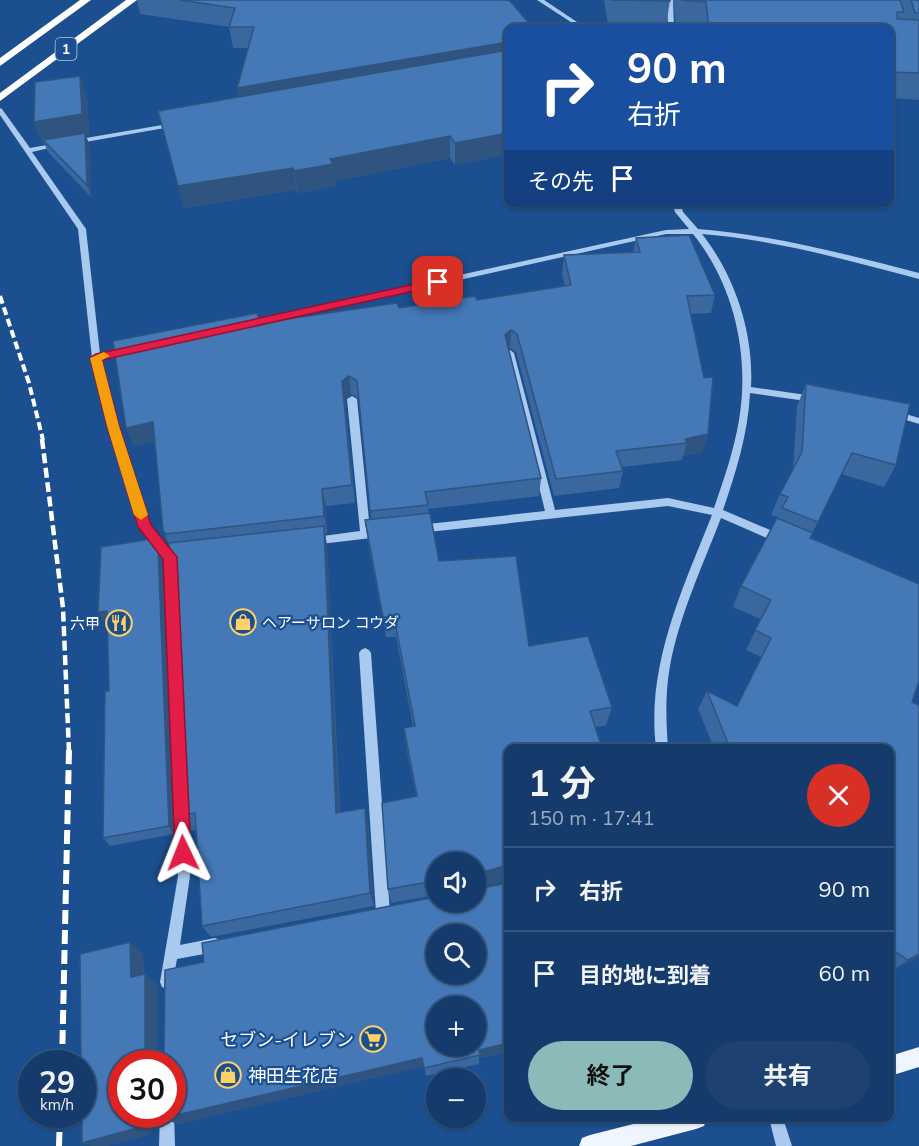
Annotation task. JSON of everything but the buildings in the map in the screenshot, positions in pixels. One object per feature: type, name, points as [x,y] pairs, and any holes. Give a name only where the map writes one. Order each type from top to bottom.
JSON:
[{"type":"highway","name":"1","points":[[0,63],[86,0]]},
{"type":"highway","name":"1","points":[[0,98],[132,0]]},
{"type":"main road","points":[[894,1065],[919,1057]]},
{"type":"main road","points":[[590,1146],[681,1122]]},
{"type":"street","points":[[540,0],[577,24]]},
{"type":"street","points":[[670,0],[671,24]]},
{"type":"street","points":[[0,110],[82,229],[96,358],[113,426],[145,527],[170,563],[193,555]]},
{"type":"street","points":[[29,150],[181,124]]},
{"type":"street","points":[[662,744],[662,693],[667,654],[745,424],[748,390],[746,350],[737,313],[722,270],[678,207]]},
{"type":"street","points":[[235,327],[666,232],[696,231],[779,244],[868,262],[919,276]]},
{"type":"street","points":[[96,358],[142,347]]},
{"type":"street","points":[[510,353],[551,514]]},
{"type":"street","points":[[748,390],[821,400]]},
{"type":"street","points":[[352,399],[365,535]]},
{"type":"street","points":[[885,411],[919,421]]},
{"type":"street","points":[[411,530],[668,502],[717,512],[787,541]]},
{"type":"street","points":[[296,543],[388,532]]},
{"type":"street","points":[[365,653],[383,913]]},
{"type":"street","points":[[167,997],[171,954],[184,876],[181,793]]},
{"type":"street","points":[[171,954],[227,943]]},
{"type":"street","points":[[777,1122],[784,1146]]},
{"type":"street","points":[[167,1128],[167,1146]]},
{"type":"railway","points":[[0,296],[29,383],[43,440]]},
{"type":"railway","points":[[42,439],[63,608],[69,751]]},
{"type":"railway","points":[[62,1050],[69,751]]},
{"type":"railway","points":[[59,1146],[60,1128]]},
{"type":"slow traffic","points":[[104,356],[96,358],[113,426],[141,515]]},
{"type":"place","name":"ヘアーサロン コウダ","points":[[243,622]]},
{"type":"place","name":"六甲","points":[[119,623]]},
{"type":"place","name":"セブン-イレブン","points":[[373,1039]]},
{"type":"place","name":"神田生花店","points":[[228,1075]]},
{"type":"route","points":[[183,853],[170,557],[145,527],[113,426],[96,358],[438,282]]}]
